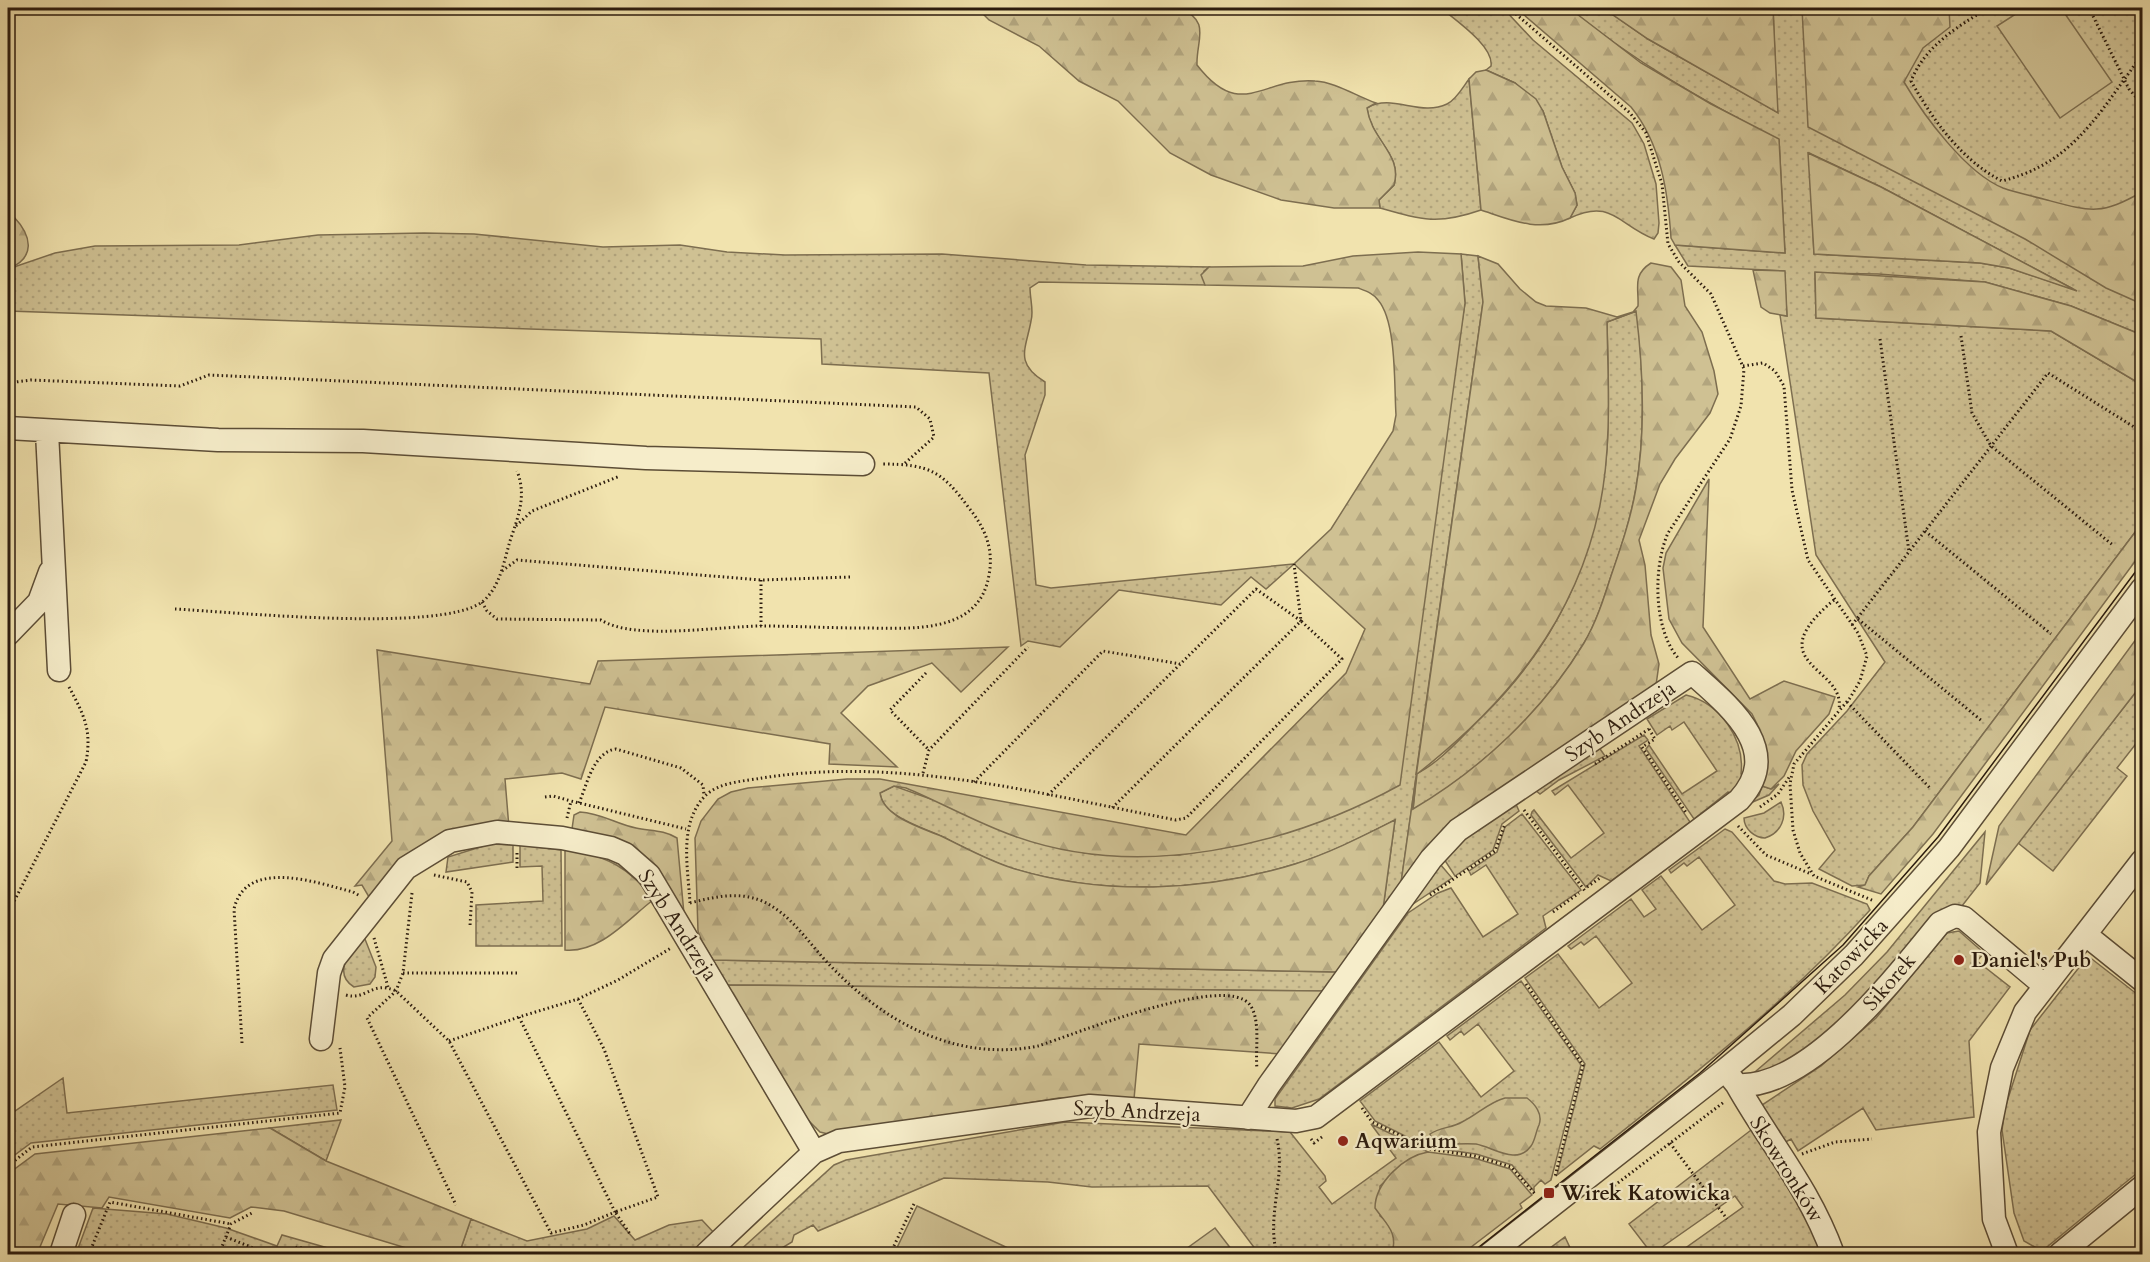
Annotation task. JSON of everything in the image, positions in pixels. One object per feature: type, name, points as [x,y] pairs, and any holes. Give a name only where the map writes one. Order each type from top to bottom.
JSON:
[{"type":"street","points":[[8,428],[218,440],[363,441],[646,458],[863,464]]},
{"type":"street","points":[[47,432],[59,670]]},
{"type":"street","points":[[8,634],[39,602],[54,562]]},
{"type":"street","name":"Katowicka","points":[[1490,1254],[1734,1082],[1896,909],[1949,848],[2142,589]]},
{"type":"street","name":"Szyb Andrzeja","points":[[706,1254],[814,1152],[839,1141],[1090,1106],[1248,1118],[1296,1121],[1316,1117],[1725,811],[1750,788],[1757,765],[1756,751],[1743,723],[1692,673],[1458,830],[1431,859],[1269,1085],[1248,1118]]},
{"type":"street","name":"Szyb Andrzeja","points":[[330,1043],[329,973],[334,959],[412,864],[450,841],[497,832],[562,838],[610,848],[626,854],[649,875],[690,940],[814,1152]]},
{"type":"street","points":[[2007,1254],[1994,1219],[1989,1132],[2002,1068],[2025,1012],[2142,861]]},
{"type":"street","name":"Sikorek","points":[[1734,1082],[1766,1081],[1817,1053],[1870,1006],[1947,918],[1964,918],[2044,986]]},
{"type":"street","points":[[2086,935],[2142,981]]},
{"type":"street","name":"Skowronków","points":[[1734,1082],[1757,1120],[1787,1160],[1820,1219],[1833,1254]]},
{"type":"street","points":[[2060,1254],[2142,1187]]},
{"type":"street","points":[[61,1254],[74,1215]]},
{"type":"path","points":[[1509,8],[1630,113],[1646,134],[1662,183],[1668,244],[1679,262],[1701,282],[1721,310],[1743,366],[1744,386],[1741,406],[1730,439],[1668,533],[1659,558],[1664,631],[1672,651],[1692,673]]},
{"type":"path","points":[[1988,8],[1927,51],[1918,62],[1911,81],[1938,125],[1988,174],[2002,181],[2043,166],[2065,152],[2093,123],[2142,52]]},
{"type":"path","points":[[2089,8],[2130,89],[2142,104]]},
{"type":"path","points":[[1961,336],[1972,413],[1991,446],[2114,546]]},
{"type":"path","points":[[1880,339],[1909,552]]},
{"type":"path","points":[[1743,366],[1763,363],[1775,371],[1784,386],[1795,502],[1808,560],[1862,640],[1867,656],[1860,681],[1847,702],[1798,756],[1791,774],[1793,830],[1800,853],[1814,876]]},
{"type":"path","points":[[1851,625],[2048,373],[2142,432]]},
{"type":"path","points":[[8,383],[31,380],[180,386],[209,375],[916,407],[930,419],[934,437],[904,464]]},
{"type":"path","points":[[175,609],[392,619],[433,616],[482,602],[496,586],[522,503],[521,481],[513,463],[498,449]]},
{"type":"path","points":[[514,527],[532,511],[602,486],[625,474],[646,458]]},
{"type":"path","points":[[482,602],[487,611],[496,619],[601,620],[613,628],[656,630],[761,626],[922,630],[955,619],[975,606],[987,589],[991,563],[987,536],[950,482],[930,469],[904,464],[863,464]]},
{"type":"path","points":[[1925,531],[2051,634]]},
{"type":"path","points":[[500,572],[517,560],[599,569],[761,580],[850,577]]},
{"type":"path","points":[[1294,564],[1300,621]]},
{"type":"path","points":[[761,580],[761,626]]},
{"type":"path","points":[[448,1041],[578,999],[618,980],[657,954],[690,940],[686,829],[705,796],[728,784],[801,772],[923,773],[1176,820],[1186,818],[1342,659],[1300,621],[1256,589],[1047,796]]},
{"type":"path","points":[[1834,599],[1812,620],[1806,630],[1803,648],[1806,660],[1837,695],[1839,711]]},
{"type":"path","points":[[1858,618],[1982,721]]},
{"type":"path","points":[[1112,808],[1300,621]]},
{"type":"path","points":[[923,773],[929,750],[1028,647]]},
{"type":"path","points":[[973,782],[1103,651],[1180,664]]},
{"type":"path","points":[[8,914],[86,762],[90,739],[83,713],[59,670]]},
{"type":"path","points":[[926,673],[890,710],[929,750]]},
{"type":"path","points":[[1847,702],[1931,789]]},
{"type":"path","points":[[1596,764],[1649,729]]},
{"type":"path","points":[[1647,744],[1642,747],[1683,808]]},
{"type":"path","points":[[579,803],[599,757],[609,750],[616,749],[681,768],[703,785],[705,796]]},
{"type":"path","points":[[1513,794],[1584,889]]},
{"type":"path","points":[[545,797],[553,796],[686,829]]},
{"type":"path","points":[[562,838],[571,801]]},
{"type":"path","points":[[1725,811],[1766,855],[1896,909]]},
{"type":"path","points":[[412,864],[430,874],[467,882],[472,892],[470,926]]},
{"type":"path","points":[[412,864],[413,886],[403,973],[396,991],[367,1018],[456,1205]]},
{"type":"path","points":[[242,1043],[234,909],[241,890],[254,881],[295,878],[359,895],[368,906],[389,988]]},
{"type":"path","points":[[690,903],[722,895],[761,900],[788,919],[844,980],[880,1011],[913,1030],[961,1046],[1014,1051],[1038,1046],[1186,998],[1217,994],[1231,996],[1250,1004],[1255,1015],[1257,1068],[1261,1078],[1269,1085]]},
{"type":"path","points":[[329,973],[336,988],[349,996],[363,995],[376,987],[396,991],[448,1041],[552,1233],[584,1225],[658,1197],[604,1049],[578,999]]},
{"type":"path","points":[[403,973],[520,973]]},
{"type":"path","points":[[1522,977],[1583,1065],[1555,1180]]},
{"type":"path","points":[[519,1017],[615,1212],[630,1234]]},
{"type":"path","points":[[8,1166],[32,1147],[340,1113],[345,1087],[330,1043]]},
{"type":"path","points":[[1594,1192],[1606,1192],[1670,1143],[1734,1082]]},
{"type":"path","points":[[1357,1100],[1372,1122],[1429,1149],[1475,1156],[1511,1167],[1536,1195]]},
{"type":"path","points":[[1357,1112],[1363,1108]]},
{"type":"path","points":[[1275,1131],[1279,1147],[1273,1227],[1277,1254]]},
{"type":"path","points":[[1306,1133],[1314,1143],[1330,1131]]},
{"type":"path","points":[[1787,1160],[1835,1142],[1872,1140]]},
{"type":"path","points":[[1670,1143],[1727,1219]]},
{"type":"path","points":[[89,1254],[110,1202],[231,1224],[252,1213]]},
{"type":"path","points":[[890,1254],[914,1204]]},
{"type":"path","points":[[219,1254],[231,1224]]},
{"type":"path","points":[[226,1237],[268,1254]]},
{"type":"path","points":[[279,1254],[298,1247],[327,1254]]},
{"type":"green space","points":[[977,8],[1179,8],[1189,13],[1199,25],[1197,65],[1213,82],[1227,91],[1240,94],[1253,93],[1280,85],[1315,81],[1338,87],[1376,103],[1367,108],[1374,129],[1394,164],[1396,174],[1394,185],[1379,200],[1380,208],[1334,208],[1281,200],[1211,175],[1170,153],[1118,101],[1079,81],[1039,46],[989,20]]},
{"type":"green space","points":[[1441,8],[1503,8],[1533,40],[1632,123],[1644,144],[1656,184],[1659,223],[1658,233],[1654,239],[1606,212],[1584,213],[1570,218],[1577,205],[1575,193],[1562,167],[1543,111],[1515,83],[1486,70],[1491,66],[1486,50],[1472,34]]},
{"type":"green space","points":[[1516,8],[1569,8],[1641,63],[1711,104],[1779,139],[1785,253],[1675,245],[1671,238],[1668,203],[1661,169],[1641,121],[1631,107]]},
{"type":"green space","points":[[1569,8],[1603,8],[1648,39],[1777,112],[1773,8],[2142,8],[2142,335],[2071,306],[1985,282],[1878,274],[1815,273],[1816,318],[2051,331],[2142,385],[2142,523],[1913,827],[1869,876],[1865,885],[1852,886],[1819,869],[1835,850],[1813,811],[1803,785],[1802,765],[1807,754],[1847,711],[1885,662],[1816,555],[1780,315],[1787,316],[1784,271],[1688,266],[1675,245],[1785,253],[1779,140],[1670,80]],"holes":[[[1809,153],[1881,187],[2073,289],[2009,268],[1980,263],[1814,254]]]},
{"type":"green space","points":[[1603,8],[1773,8],[1778,113],[1648,39]]},
{"type":"green space","points":[[1802,8],[1949,8],[1950,27],[1923,48],[1904,82],[1912,96],[1934,127],[1961,157],[1989,181],[2003,188],[2086,209],[2116,205],[2142,192],[2142,304],[2106,288],[2025,239],[1808,127]]},
{"type":"green space","points":[[2025,8],[2061,8],[2112,82],[2060,118],[1997,26]]},
{"type":"green space","points":[[1486,70],[1515,83],[1536,99],[1543,111],[1562,167],[1575,193],[1577,205],[1570,218],[1536,225],[1514,221],[1481,210],[1469,79],[1476,72]]},
{"type":"green space","points":[[1469,79],[1481,210],[1453,218],[1430,219],[1380,208],[1379,200],[1394,185],[1396,174],[1390,156],[1374,130],[1367,108],[1386,103],[1437,107],[1453,100]]},
{"type":"green space","points":[[1808,153],[1881,187],[2077,291],[2009,268],[1980,263],[1814,254]]},
{"type":"green space","points":[[8,216],[14,217],[20,224],[25,232],[28,246],[23,259],[8,269]]},
{"type":"green space","points":[[474,234],[603,247],[680,245],[727,252],[785,255],[942,254],[1086,265],[1209,267],[1204,271],[1205,285],[1039,282],[1030,288],[1032,317],[1025,348],[1026,362],[1035,375],[1045,382],[1045,395],[1025,455],[1036,585],[1051,588],[1294,564],[1266,589],[1251,577],[1221,605],[1119,590],[1060,647],[1028,641],[1021,646],[989,373],[822,364],[821,339],[8,311],[8,269],[55,253],[95,246],[239,245],[318,235]]},
{"type":"green space","points":[[1418,252],[1461,254],[1465,303],[1400,785],[1356,807],[1310,825],[1261,840],[1212,851],[1161,856],[1111,856],[1062,849],[1000,831],[906,788],[894,786],[880,793],[888,809],[904,820],[1003,865],[1046,877],[1117,886],[1190,885],[1261,873],[1321,855],[1395,820],[1383,909],[1340,972],[713,960],[698,931],[695,838],[701,821],[718,799],[731,792],[748,788],[847,779],[880,779],[1186,835],[1346,673],[1365,629],[1294,564],[1331,529],[1393,431],[1396,415],[1392,338],[1384,310],[1372,294],[1358,288],[1205,285],[1201,275],[1209,267],[1303,266],[1353,256]]},
{"type":"green space","points":[[1461,254],[1478,256],[1483,302],[1416,774],[1452,747],[1510,687],[1553,626],[1570,593],[1595,524],[1602,487],[1608,417],[1607,322],[1637,311],[1642,400],[1639,466],[1629,521],[1599,610],[1584,643],[1550,692],[1509,737],[1463,776],[1413,810],[1416,778],[1400,890],[1383,909],[1395,820],[1358,839],[1295,864],[1225,880],[1153,887],[1081,883],[1011,868],[905,820],[888,809],[880,793],[894,786],[1084,853],[1128,856],[1180,855],[1239,845],[1289,832],[1343,812],[1388,791],[1465,303]]},
{"type":"green space","points":[[1478,256],[1498,264],[1520,289],[1536,302],[1546,306],[1586,308],[1617,317],[1633,312],[1638,306],[1638,282],[1645,268],[1651,263],[1671,267],[1681,280],[1685,306],[1702,332],[1714,371],[1718,394],[1710,413],[1675,459],[1660,484],[1639,540],[1645,565],[1651,635],[1659,664],[1656,685],[1460,816],[1400,890],[1483,302]],"holes":[[[1636,311],[1642,377],[1642,422],[1636,488],[1622,543],[1603,602],[1592,627],[1568,668],[1550,692],[1509,737],[1463,776],[1413,809],[1417,774],[1450,747],[1508,688],[1534,656],[1556,622],[1574,585],[1589,546],[1604,482],[1608,414],[1607,322]]]},
{"type":"green space","points":[[1753,270],[1785,271],[1787,316],[1770,313],[1761,307]]},
{"type":"green space","points":[[1815,272],[1985,282],[2071,306],[2142,335],[2142,385],[2051,331],[1816,318]]},
{"type":"green space","points":[[1709,479],[1703,627],[1750,699],[1784,681],[1835,697],[1829,714],[1796,751],[1784,776],[1771,789],[1762,786],[1766,754],[1752,714],[1682,643],[1669,619],[1663,568],[1666,553]]},
{"type":"green space","points":[[2142,523],[2142,552],[1933,834],[1881,894],[1858,887],[1865,885],[1869,876],[1913,827]]},
{"type":"green space","points":[[2142,631],[2142,684],[1986,885],[1999,826]]},
{"type":"green space","points":[[1008,647],[961,692],[932,663],[868,686],[841,713],[897,767],[829,764],[830,744],[605,707],[581,779],[562,773],[505,779],[509,828],[498,827],[369,897],[362,885],[355,886],[392,841],[377,650],[590,684],[598,661]]},
{"type":"green space","points":[[2142,684],[2142,736],[2117,768],[2127,776],[2053,871],[2018,843]]},
{"type":"green space","points":[[1686,695],[1710,706],[1728,724],[1739,748],[1741,774],[1746,775],[1732,795],[1728,792],[1694,819],[1646,749],[1649,745],[1682,794],[1717,771],[1684,722],[1672,730],[1670,726],[1657,735],[1647,719]]},
{"type":"green space","points":[[1644,735],[1648,740],[1639,746],[1690,822],[1611,881],[1598,875],[1586,887],[1531,815],[1532,812],[1534,810],[1571,858],[1604,833],[1568,785],[1555,795],[1552,791]]},
{"type":"green space","points":[[1598,746],[1605,756],[1559,780],[1540,794],[1534,789]]},
{"type":"green space","points":[[1779,784],[1769,795],[1748,804],[1759,795],[1762,786],[1771,789]]},
{"type":"green space","points":[[1515,802],[1519,811],[1502,824],[1493,850],[1455,876],[1444,859],[1452,848]]},
{"type":"green space","points":[[1781,802],[1784,813],[1782,824],[1771,836],[1761,838],[1748,829],[1744,818],[1764,813]]},
{"type":"green space","points":[[580,812],[595,814],[622,824],[662,832],[677,838],[684,914],[652,872],[572,829],[574,815]]},
{"type":"green space","points":[[1522,814],[1581,890],[1543,916],[1546,928],[1319,1099],[1292,1108],[1275,1106],[1275,1099],[1408,913],[1438,893],[1451,888],[1483,937],[1518,914],[1486,865],[1471,875],[1469,871],[1497,852],[1505,827]]},
{"type":"green space","points":[[1725,829],[1732,832],[1774,881],[1785,884],[1812,883],[1867,904],[1870,910],[1807,974],[1740,1035],[1600,1149],[1594,1146],[1557,1175],[1585,1064],[1525,978],[1558,954],[1599,1008],[1632,983],[1596,936],[1584,945],[1581,942],[1571,949],[1568,946],[1631,899],[1644,917],[1656,909],[1642,890],[1661,876],[1702,930],[1735,905],[1699,857],[1687,866],[1684,863],[1671,873],[1669,870]]},
{"type":"green space","points":[[1985,832],[1980,883],[1958,911],[1805,1054],[1749,1077],[1845,995],[1887,952]]},
{"type":"green space","points":[[490,844],[513,845],[513,862],[446,872],[448,857]]},
{"type":"green space","points":[[520,845],[561,850],[562,946],[476,946],[476,905],[543,901],[542,866],[520,867]]},
{"type":"green space","points":[[565,846],[592,854],[625,870],[635,878],[653,900],[612,934],[578,950],[565,950]]},
{"type":"green space","points":[[1440,864],[1452,878],[1404,910]]},
{"type":"green space","points":[[1959,931],[1984,953],[1977,961],[2010,987],[1969,1041],[1974,1117],[1876,1130],[1863,1108],[1798,1151],[1791,1139],[1782,1144],[1762,1105],[1821,1066],[1876,1018],[1947,933]]},
{"type":"green space","points":[[363,934],[376,967],[375,977],[370,984],[354,987],[347,981],[344,968],[349,954]]},
{"type":"green space","points":[[2088,956],[2142,998],[2142,1169],[2042,1251],[2024,1241],[2014,1213],[2002,1130],[2005,1108],[2030,1030]]},
{"type":"green space","points":[[713,960],[1340,972],[1328,991],[727,985]]},
{"type":"green space","points":[[1521,981],[1581,1065],[1551,1180],[1545,1184],[1541,1180],[1534,1187],[1534,1191],[1512,1165],[1476,1154],[1427,1147],[1375,1121],[1360,1101],[1439,1042],[1481,1097],[1514,1071],[1478,1024],[1464,1035],[1461,1031],[1450,1040],[1447,1036]]},
{"type":"green space","points":[[727,985],[1328,991],[1281,1054],[1139,1044],[1134,1099],[1059,1098],[828,1134],[820,1132],[805,1117]]},
{"type":"green space","points":[[63,1078],[67,1113],[333,1085],[337,1110],[31,1143],[8,1160],[8,1116]]},
{"type":"green space","points":[[1505,1098],[1527,1098],[1539,1113],[1540,1121],[1534,1139],[1525,1152],[1512,1155],[1476,1144],[1434,1144],[1430,1134],[1458,1124],[1494,1102]]},
{"type":"green space","points":[[341,1120],[326,1161],[270,1128]]},
{"type":"green space","points":[[1065,1122],[1290,1132],[1325,1176],[1326,1181],[1319,1187],[1332,1204],[1396,1158],[1371,1124],[1428,1152],[1407,1161],[1380,1186],[1380,1216],[1393,1233],[1392,1254],[1259,1254],[1208,1186],[1092,1187],[1048,1182],[944,1178],[818,1231],[813,1225],[794,1235],[792,1242],[772,1254],[736,1254],[834,1165],[846,1160]]},
{"type":"green space","points":[[1755,1127],[1826,1254],[1677,1254],[1743,1207],[1735,1196],[1652,1254],[1629,1224]]},
{"type":"green space","points":[[270,1128],[326,1161],[471,1219],[459,1254],[426,1254],[284,1211],[251,1207],[230,1218],[109,1197],[102,1208],[58,1204],[37,1254],[8,1253],[8,1188],[12,1171],[35,1154]]},
{"type":"green space","points":[[1428,1152],[1474,1158],[1510,1169],[1532,1195],[1520,1204],[1522,1208],[1462,1254],[1392,1254],[1394,1240],[1387,1224],[1375,1208],[1376,1199],[1385,1180],[1392,1172],[1410,1159]]},
{"type":"green space","points":[[917,1206],[1021,1254],[894,1254]]},
{"type":"green space","points":[[93,1208],[167,1214],[226,1228],[277,1246],[282,1235],[349,1254],[76,1254]]},
{"type":"green space","points":[[614,1216],[635,1240],[669,1225],[702,1220],[715,1234],[692,1254],[459,1254],[471,1219],[527,1241],[587,1229]]},
{"type":"green space","points":[[1215,1228],[1235,1254],[1179,1254]]},
{"type":"green space","points":[[1565,1237],[1573,1254],[1542,1254]]},
{"type":"tram line","points":[[1470,1254],[1700,1073],[1843,945],[1938,837],[2142,563]]},
{"type":"place","name":"Daniel's Pub","points":[[1959,960]]},
{"type":"place","name":"Aqwarium","points":[[1343,1141]]},
{"type":"place","name":"Wirek Katowicka","points":[[1549,1193]]}]
